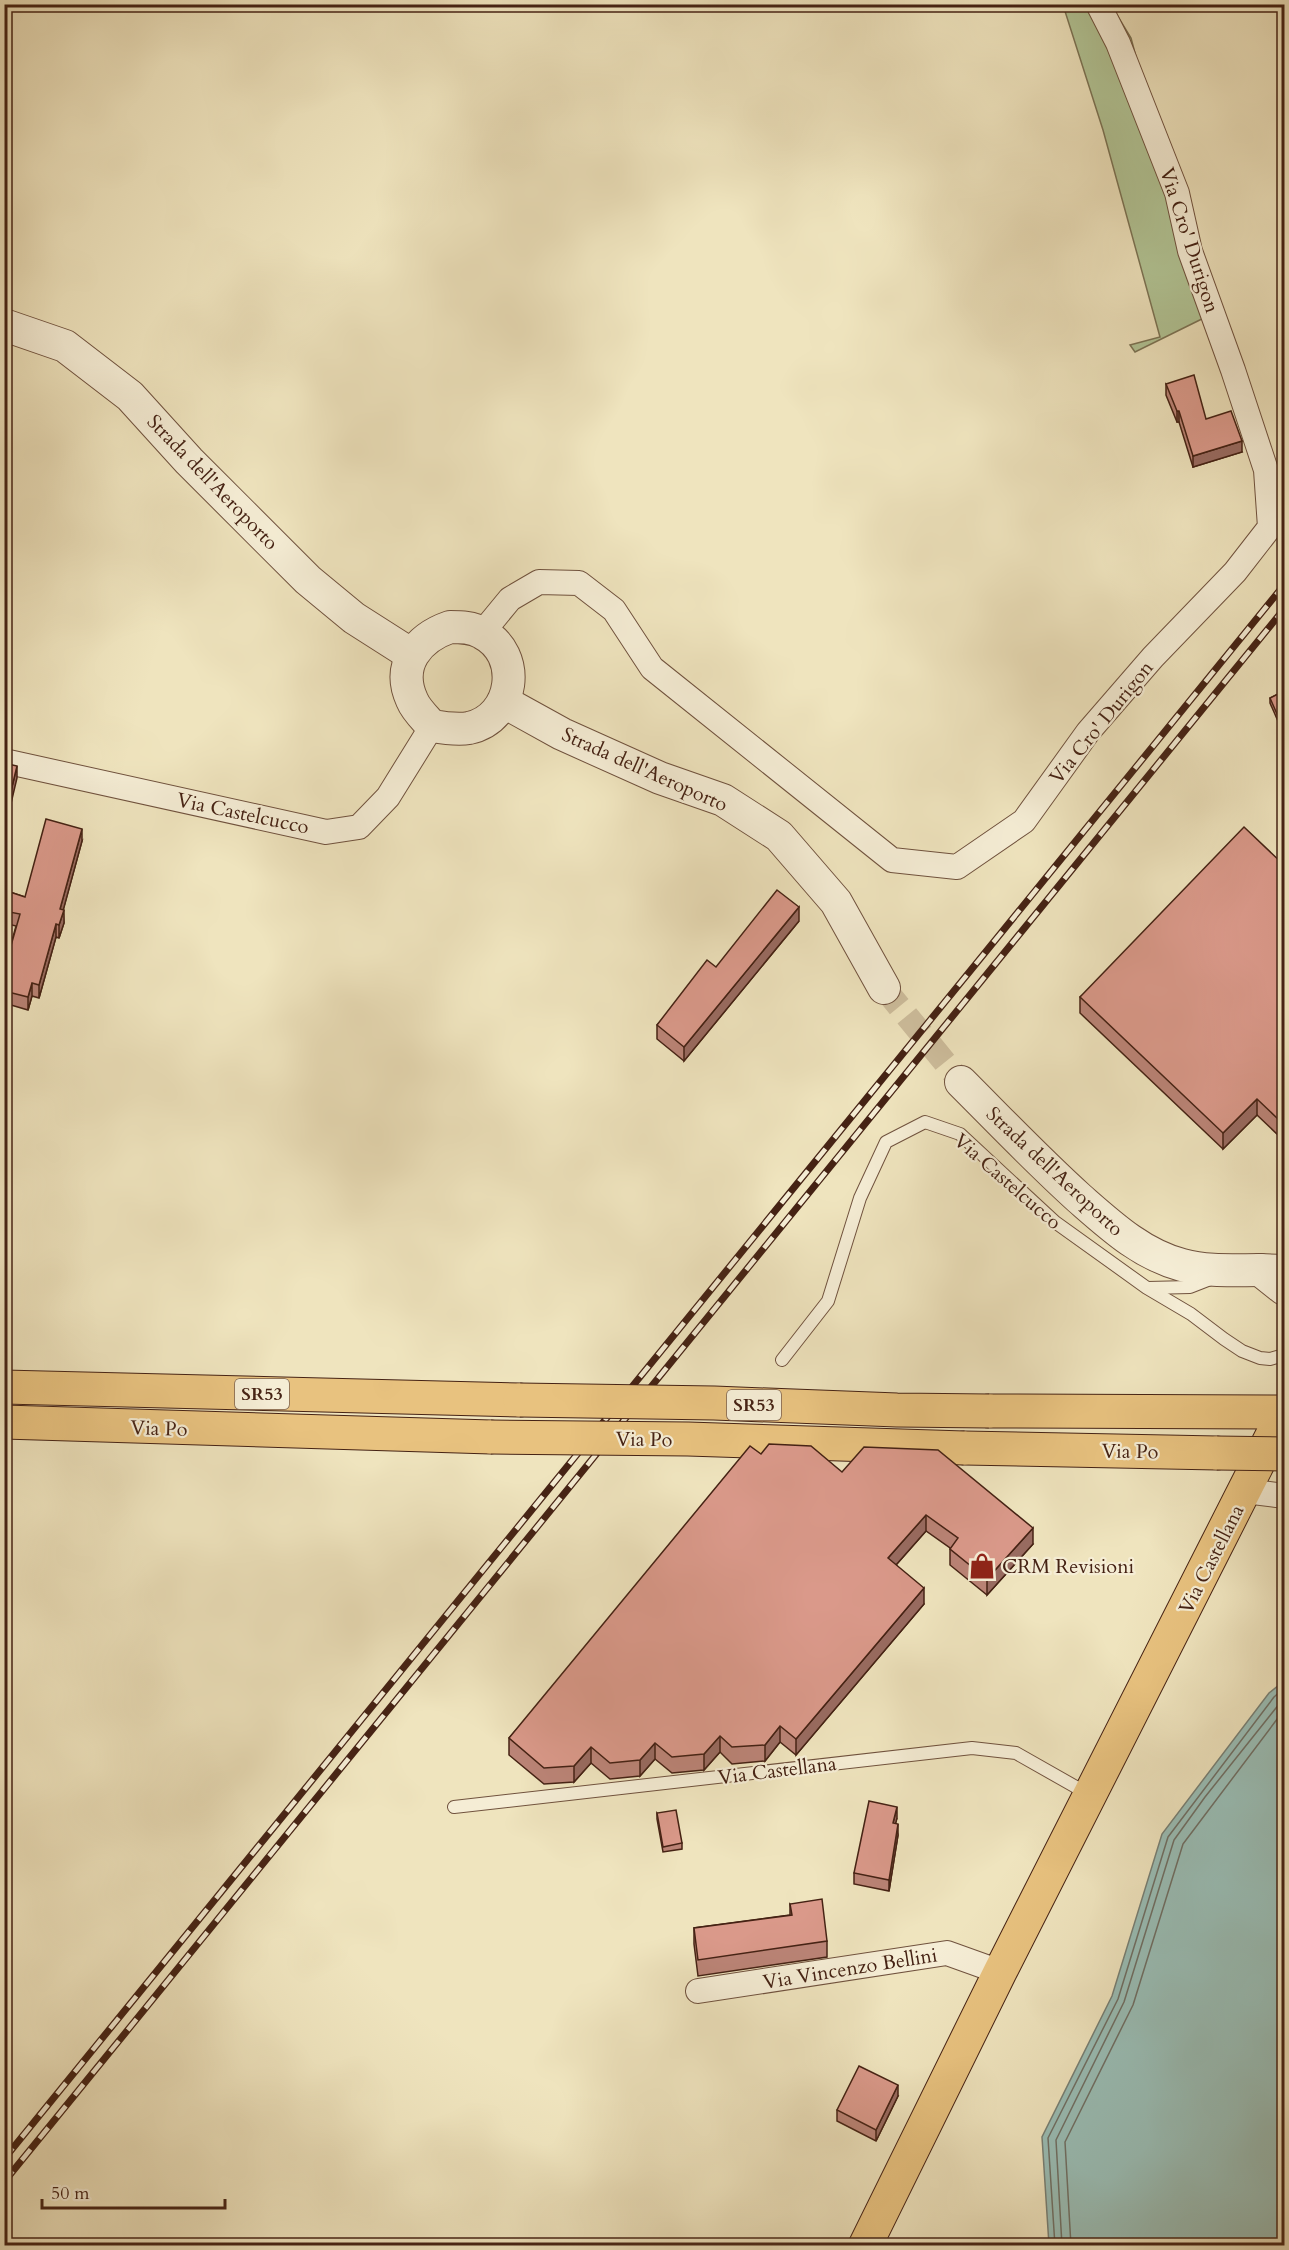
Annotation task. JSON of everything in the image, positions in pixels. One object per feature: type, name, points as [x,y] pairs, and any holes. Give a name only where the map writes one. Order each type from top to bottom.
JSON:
[{"type":"main road","name":"Via Po","points":[[4,1387],[714,1403],[897,1410],[1228,1412],[1284,1415]]},
{"type":"main road","name":"Via Castellana","points":[[865,2246],[1000,1972],[1284,1415]]},
{"type":"main road","name":"Via Po","points":[[4,1422],[491,1437],[688,1439],[964,1448],[1284,1454]]},
{"type":"street","name":"Via Cro' Durigon","points":[[482,633],[510,599],[539,582],[579,583],[614,610],[652,668],[892,860],[957,867],[1024,821],[1088,732],[1153,657],[1235,572],[1270,526],[1266,471],[1190,251],[1177,193],[1118,43],[1098,4]]},
{"type":"street","name":"Strada dell'Aeroporto","points":[[4,325],[65,346],[130,396],[189,461],[308,580],[354,618],[412,655]]},
{"type":"street","points":[[450,627],[466,627],[482,633],[496,643],[505,658],[509,675],[504,702],[486,721],[470,728],[452,729],[432,726],[412,702],[407,687],[407,670],[412,655],[422,642],[435,632],[450,627]]},
{"type":"street","name":"Strada dell'Aeroporto","points":[[504,702],[562,734],[660,778],[723,800],[779,836],[836,902],[884,988]]},
{"type":"street","name":"Via Castelcucco","points":[[4,761],[326,831],[359,827],[387,797],[432,726]]},
{"type":"street","name":"Strada dell'Aeroporto","points":[[961,1082],[1057,1178],[1119,1233],[1162,1259],[1183,1266],[1207,1270],[1259,1270]]},
{"type":"street","points":[[1259,1270],[1284,1289]]},
{"type":"street","points":[[1245,1491],[1284,1496]]},
{"type":"street","name":"Via Vincenzo Bellini","points":[[698,1990],[947,1953],[1000,1972]]},
{"type":"lane","name":"Via Castelcucco","points":[[782,1360],[828,1301],[860,1198],[886,1142],[925,1122],[960,1134],[1055,1222],[1147,1288],[1191,1314],[1242,1351],[1270,1359],[1284,1355]]},
{"type":"lane","points":[[1147,1288],[1190,1287],[1259,1270]]},
{"type":"lane","name":"Via Castellana","points":[[454,1807],[972,1748],[1016,1753],[1090,1795]]},
{"type":"green space","points":[[1063,5],[1111,5],[1131,38],[1161,150],[1218,311],[1135,352],[1130,345],[1160,337],[1103,130]]},
{"type":"water","points":[[1284,1681],[1284,2245],[1049,2245],[1042,2137],[1112,1996],[1162,1834],[1269,1693]]},
{"type":"building","points":[[1194,375],[1206,419],[1231,411],[1242,441],[1193,456],[1179,411],[1177,411],[1166,384]]},
{"type":"building","points":[[1284,691],[1284,730],[1270,698]]},
{"type":"building","points":[[4,763],[17,766],[4,820]]},
{"type":"building","points":[[46,819],[82,829],[60,909],[64,910],[59,925],[56,924],[39,985],[32,983],[28,997],[4,991],[4,970],[20,914],[4,911],[4,890],[25,897]]},
{"type":"building","points":[[1244,827],[1284,865],[1284,1114],[1279,1120],[1257,1099],[1223,1133],[1080,997]]},
{"type":"building","points":[[777,890],[799,907],[684,1047],[657,1025],[707,960],[716,967]]},
{"type":"building","points":[[769,1444],[811,1446],[842,1472],[864,1447],[938,1450],[1033,1528],[987,1579],[950,1549],[958,1538],[926,1515],[888,1558],[924,1588],[796,1739],[780,1726],[765,1745],[732,1747],[720,1736],[704,1754],[672,1757],[655,1743],[640,1760],[610,1763],[591,1747],[574,1766],[544,1768],[509,1738],[750,1446],[761,1454]]},
{"type":"building","points":[[869,1801],[897,1807],[893,1823],[898,1824],[889,1880],[854,1873]]},
{"type":"building","points":[[676,1810],[682,1843],[663,1847],[657,1813]]},
{"type":"building","points":[[822,1899],[827,1941],[698,1960],[694,1928],[792,1915],[790,1904]]},
{"type":"building","points":[[859,2066],[898,2085],[876,2130],[837,2110]]},
{"type":"tunnel","points":[[884,988],[961,1082]]},
{"type":"railway","points":[[4,2159],[1284,585]]},
{"type":"railway","points":[[4,2182],[1284,609]]},
{"type":"place","name":"CRM Revisioni","points":[[982,1566]]}]
